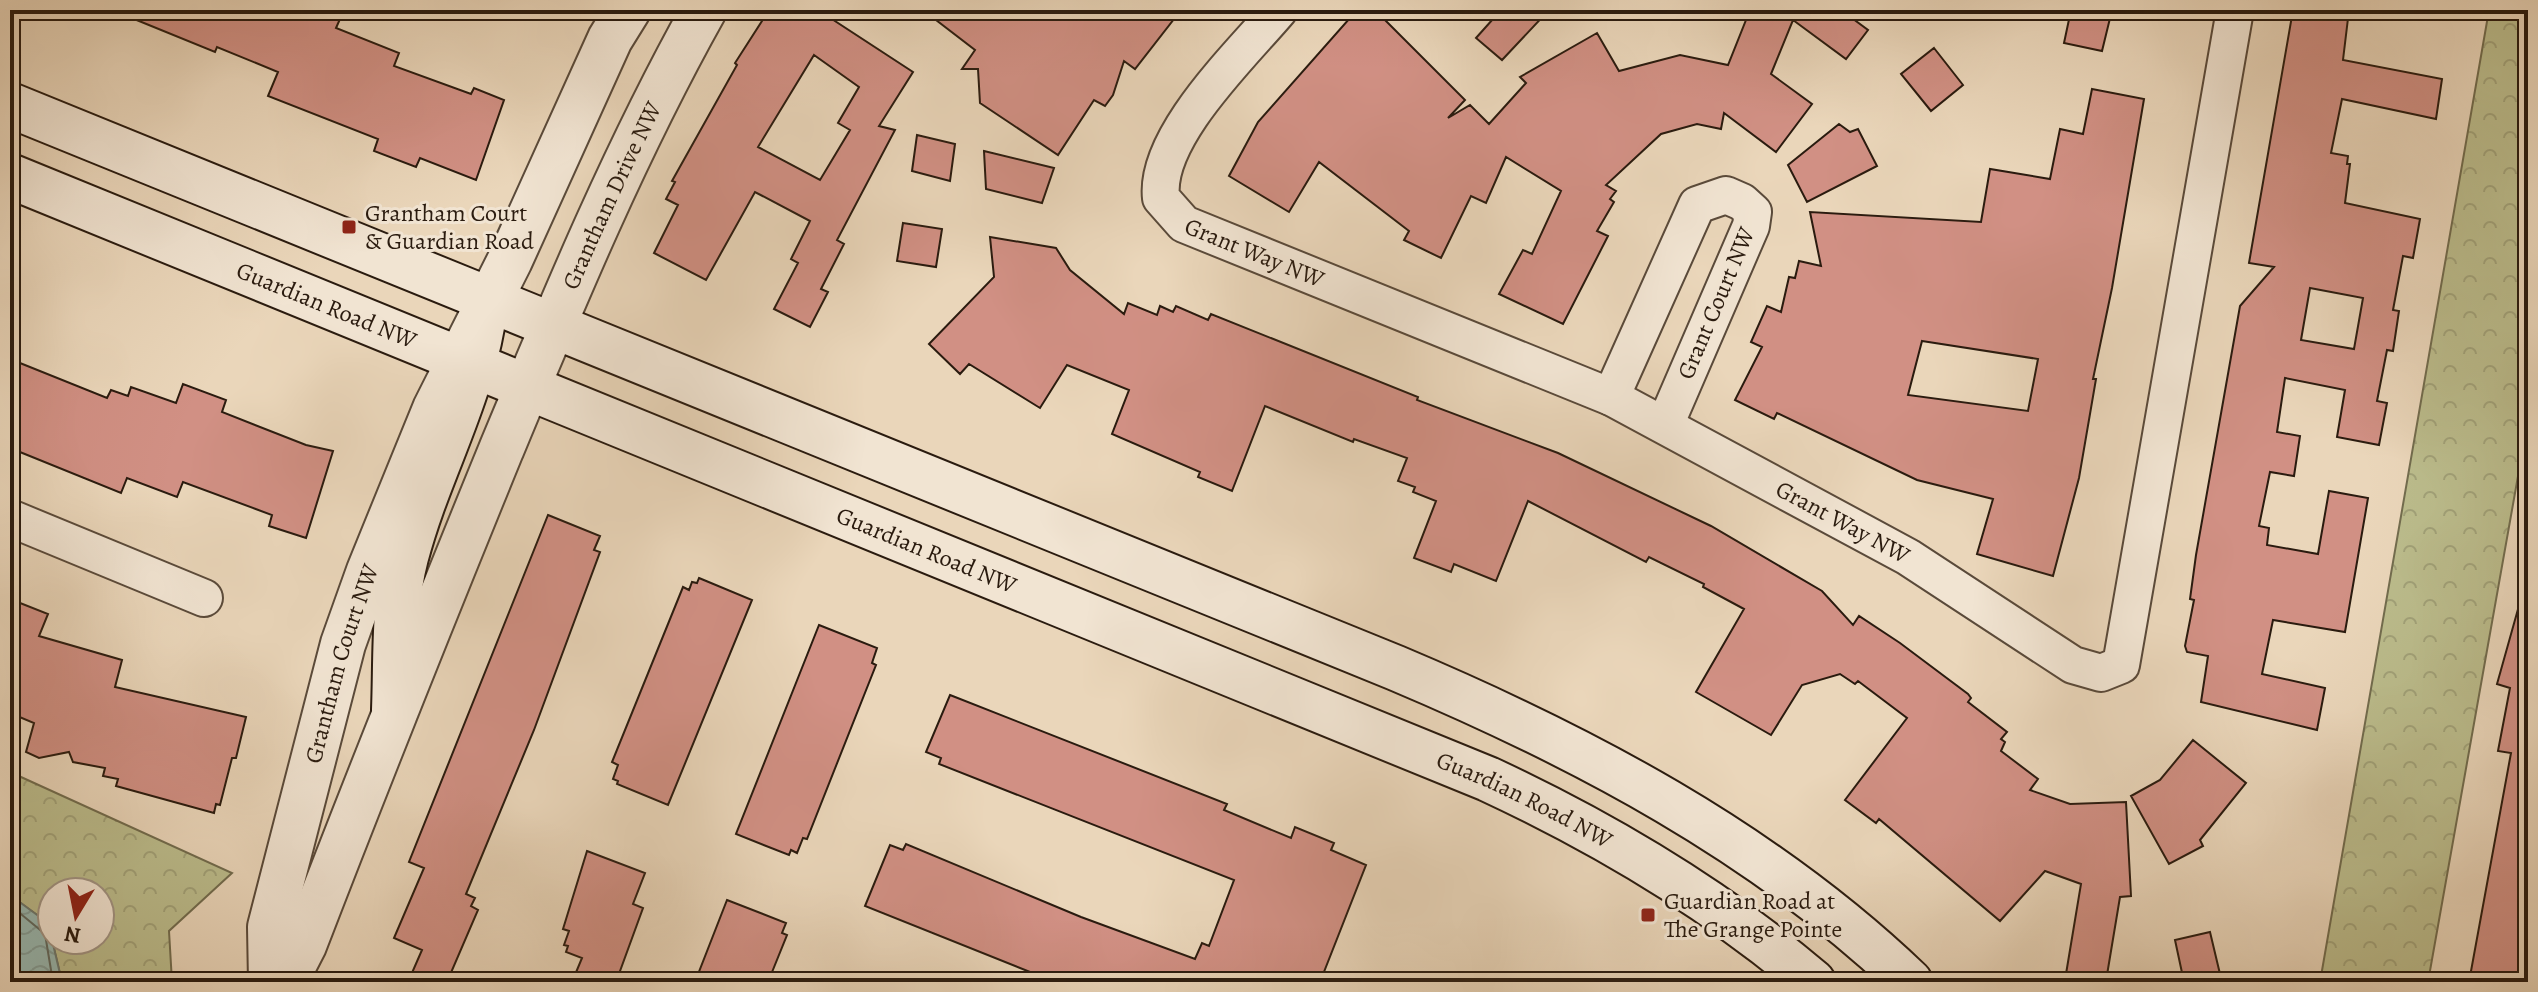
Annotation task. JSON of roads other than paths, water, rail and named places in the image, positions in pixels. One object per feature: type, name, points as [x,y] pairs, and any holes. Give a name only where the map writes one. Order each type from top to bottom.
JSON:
[{"type":"main road","points":[[394,710],[397,611],[406,558],[486,301],[510,260],[610,39],[628,10]]},
{"type":"main road","name":"Grantham Drive NW","points":[[528,386],[638,136],[704,10]]},
{"type":"main road","points":[[10,105],[486,301],[1396,668],[1539,730],[1683,810],[1840,923],[1910,982]]},
{"type":"main road","name":"Guardian Road NW","points":[[10,176],[1500,785],[1550,808],[1703,899],[1813,982]]},
{"type":"main road","name":"Grantham Court NW","points":[[271,982],[270,927],[343,644],[369,571],[467,362]]},
{"type":"main road","points":[[285,982],[304,945],[394,710],[528,386]]},
{"type":"street","name":"Grant Way NW","points":[[1279,10],[1206,98],[1170,149],[1160,184],[1161,198],[1172,213],[1203,235],[1611,397],[1908,557],[2073,665],[2101,673],[2121,665],[2235,10]]},
{"type":"street","name":"Grant Court NW","points":[[1611,397],[1697,205],[1726,195],[1742,202],[1753,212],[1751,226],[1665,425]]},
{"type":"street","points":[[10,518],[204,598]]},
{"type":"water","points":[[10,895],[36,914],[36,956],[56,956],[62,982],[10,982]]},
{"type":"place","name":"Grantham Court & Guardian Road","points":[[349,227]]},
{"type":"place","name":"Guardian Road at The Grange Pointe","points":[[1648,915]]}]
